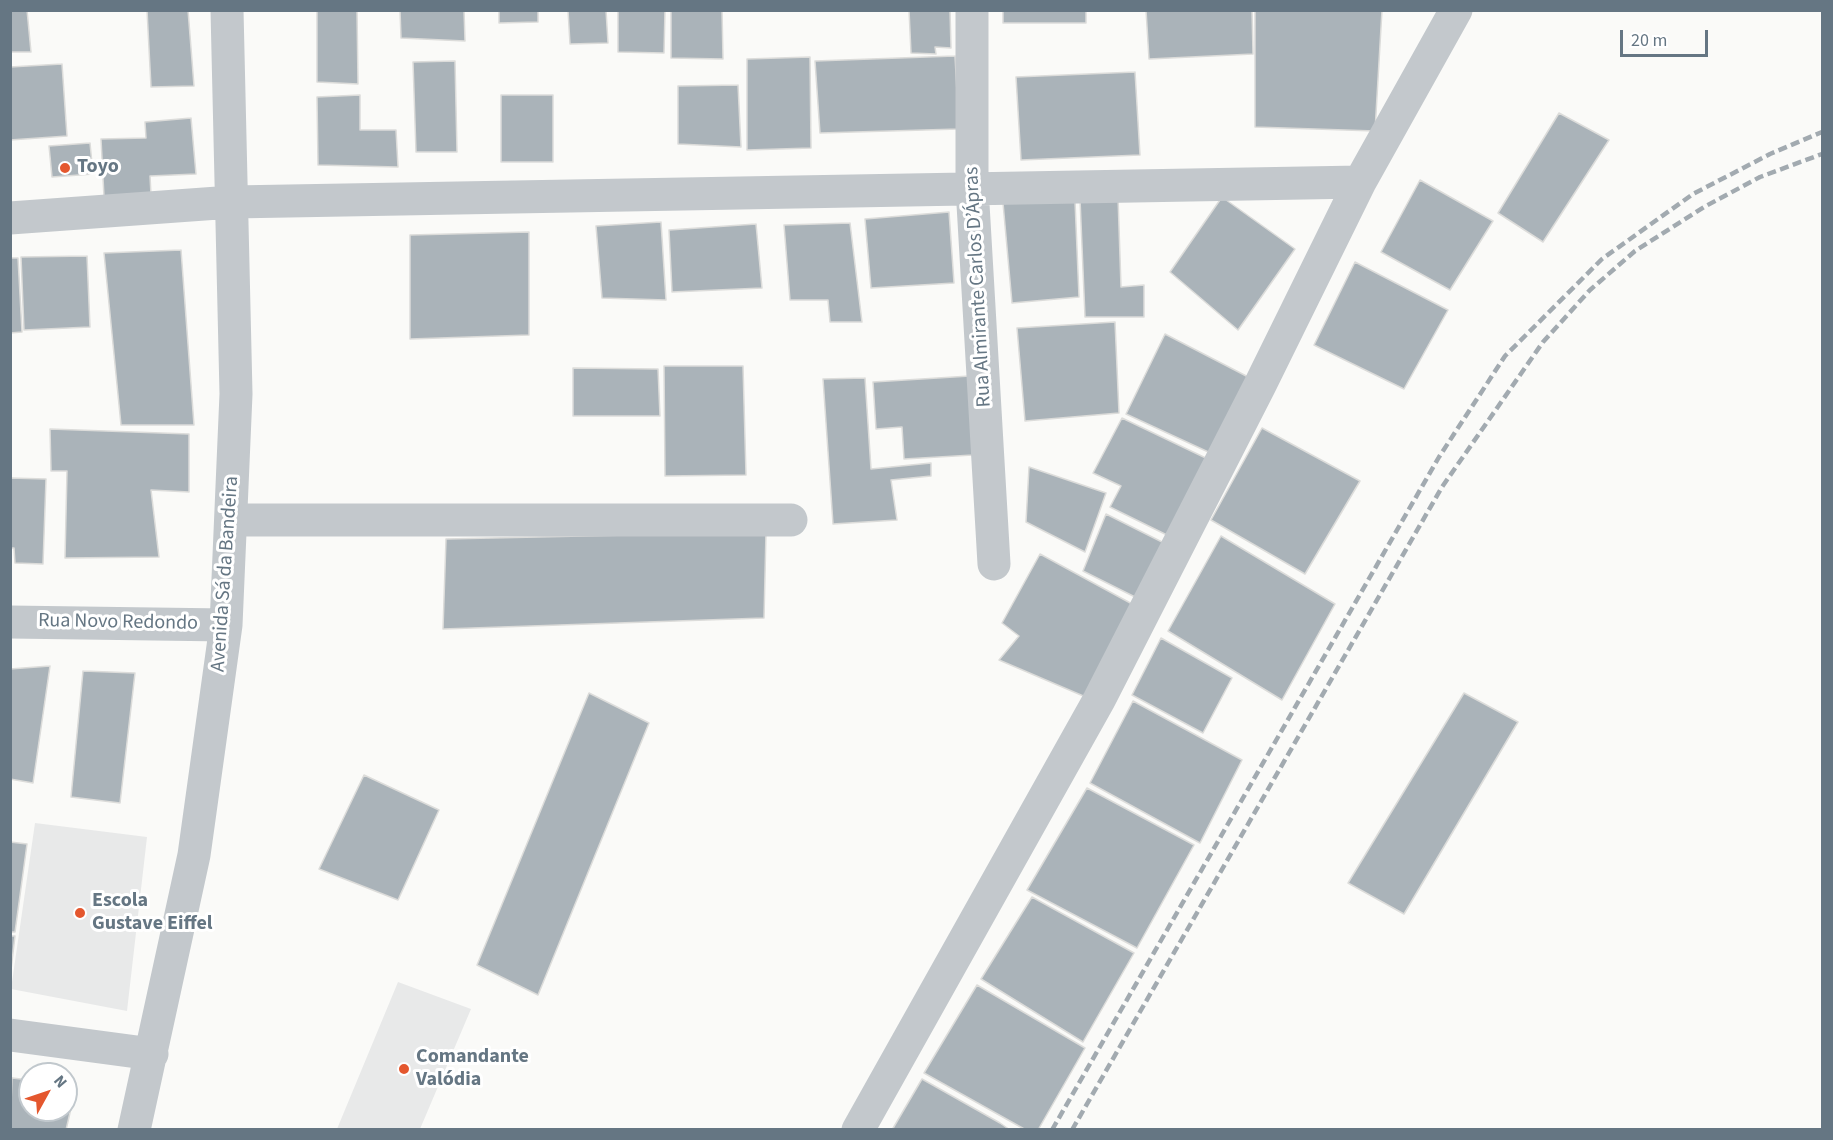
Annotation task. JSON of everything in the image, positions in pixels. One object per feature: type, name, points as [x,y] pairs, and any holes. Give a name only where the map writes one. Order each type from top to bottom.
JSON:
[{"type":"street","name":"Avenida Sá da Bandeira","points":[[134,1130],[194,855],[226,625],[236,394],[227,10]]},
{"type":"street","name":"Rua Almirante Carlos D’Ápras","points":[[972,10],[972,187],[994,564]]},
{"type":"street","points":[[858,1130],[1099,700],[1260,385],[1360,182],[1456,10]]},
{"type":"street","points":[[10,218],[232,202],[972,187],[1360,182]]},
{"type":"street","points":[[231,520],[791,520]]},
{"type":"street","name":"Rua Novo Redondo","points":[[10,622],[226,625]]},
{"type":"street","points":[[10,1035],[152,1054]]},
{"type":"shaded area","name":"Escola Gustave Eiffel","points":[[35,823],[147,837],[127,1011],[11,989]]},
{"type":"shaded area","name":"Comandante Valódia","points":[[398,982],[471,1009],[420,1129],[337,1129]]},
{"type":"building","points":[[10,10],[27,10],[31,52],[10,52]]},
{"type":"building","points":[[147,10],[188,10],[194,86],[151,87]]},
{"type":"building","points":[[317,10],[357,10],[358,84],[317,82]]},
{"type":"building","points":[[400,10],[464,10],[465,41],[401,38]]},
{"type":"building","points":[[499,10],[538,10],[538,22],[499,23]]},
{"type":"building","points":[[568,10],[606,10],[608,43],[570,44]]},
{"type":"building","points":[[618,10],[665,10],[664,53],[618,52]]},
{"type":"building","points":[[671,10],[722,10],[723,59],[671,58]]},
{"type":"building","points":[[909,10],[950,10],[951,48],[935,47],[936,54],[911,53]]},
{"type":"building","points":[[1003,10],[1086,10],[1086,23],[1003,23]]},
{"type":"building","points":[[1146,10],[1252,10],[1253,54],[1149,59]]},
{"type":"building","points":[[1255,10],[1382,10],[1375,131],[1255,127]]},
{"type":"building","points":[[955,56],[959,129],[820,133],[815,61]]},
{"type":"building","points":[[810,57],[811,148],[747,150],[747,59]]},
{"type":"building","points":[[455,61],[457,152],[416,152],[413,62]]},
{"type":"building","points":[[62,64],[67,136],[10,140],[10,67]]},
{"type":"building","points":[[1135,72],[1140,155],[1021,160],[1016,77]]},
{"type":"building","points":[[738,85],[741,147],[678,144],[678,86]]},
{"type":"building","points":[[360,95],[360,130],[396,130],[398,167],[318,165],[317,97]]},
{"type":"building","points":[[501,95],[553,95],[553,162],[501,162]]},
{"type":"building","points":[[1559,113],[1609,140],[1543,242],[1498,213]]},
{"type":"building","points":[[191,118],[196,174],[150,176],[151,195],[104,197],[101,139],[146,138],[145,122]]},
{"type":"building","points":[[90,143],[93,174],[52,177],[49,146]]},
{"type":"building","points":[[1420,180],[1493,221],[1450,290],[1381,252]]},
{"type":"building","points":[[1118,197],[1121,287],[1144,285],[1144,317],[1085,317],[1080,199]]},
{"type":"building","points":[[1222,197],[1295,249],[1238,330],[1170,272]]},
{"type":"building","points":[[1075,201],[1079,297],[1012,303],[1003,203]]},
{"type":"building","points":[[949,212],[954,283],[871,288],[865,219]]},
{"type":"building","points":[[661,222],[666,300],[602,298],[596,226]]},
{"type":"building","points":[[850,223],[862,322],[830,322],[828,300],[790,300],[784,225]]},
{"type":"building","points":[[756,224],[762,288],[672,292],[669,230]]},
{"type":"building","points":[[529,232],[529,335],[410,339],[410,235]]},
{"type":"building","points":[[181,250],[194,425],[121,425],[104,253]]},
{"type":"building","points":[[87,256],[90,327],[24,330],[21,257]]},
{"type":"building","points":[[10,258],[18,258],[22,332],[10,333]]},
{"type":"building","points":[[1355,262],[1448,310],[1404,389],[1314,345]]},
{"type":"building","points":[[1115,322],[1119,413],[1025,421],[1017,328]]},
{"type":"building","points":[[1165,334],[1254,380],[1217,456],[1126,414]]},
{"type":"building","points":[[664,366],[743,366],[746,475],[665,476]]},
{"type":"building","points":[[573,368],[658,369],[660,416],[573,416]]},
{"type":"building","points":[[970,376],[973,455],[904,459],[902,427],[876,429],[873,382]]},
{"type":"building","points":[[865,378],[871,469],[931,463],[931,476],[891,480],[897,520],[833,524],[823,379]]},
{"type":"building","points":[[1122,418],[1212,461],[1173,538],[1110,507],[1121,486],[1093,473]]},
{"type":"building","points":[[1262,428],[1360,481],[1305,574],[1211,520]]},
{"type":"building","points":[[50,429],[189,434],[189,492],[151,490],[159,557],[65,558],[67,471],[51,471]]},
{"type":"building","points":[[1029,467],[1106,493],[1085,552],[1026,522]]},
{"type":"building","points":[[10,478],[46,479],[43,564],[15,563],[14,548],[10,548]]},
{"type":"building","points":[[1106,514],[1170,546],[1141,600],[1083,571]]},
{"type":"building","points":[[766,532],[764,618],[443,629],[446,539]]},
{"type":"building","points":[[1221,536],[1335,604],[1282,700],[1168,631]]},
{"type":"building","points":[[1040,554],[1134,605],[1088,698],[999,660],[1019,636],[1002,623]]},
{"type":"building","points":[[1161,638],[1232,678],[1203,733],[1132,695]]},
{"type":"building","points":[[50,666],[33,783],[10,779],[10,669]]},
{"type":"building","points":[[83,671],[135,673],[120,803],[71,797]]},
{"type":"building","points":[[589,693],[649,723],[538,995],[477,965]]},
{"type":"building","points":[[1464,693],[1518,722],[1404,914],[1348,883]]},
{"type":"building","points":[[1133,701],[1242,760],[1200,843],[1090,783]]},
{"type":"building","points":[[364,775],[439,810],[398,900],[319,869]]},
{"type":"building","points":[[1087,788],[1194,845],[1137,948],[1027,890]]},
{"type":"building","points":[[10,842],[27,844],[15,932],[10,932]]},
{"type":"building","points":[[1032,897],[1134,953],[1083,1042],[981,979]]},
{"type":"building","points":[[10,936],[15,936],[10,978]]},
{"type":"building","points":[[977,985],[1085,1048],[1038,1130],[1026,1130],[924,1073]]},
{"type":"building","points":[[12,1078],[18,1079],[18,1122],[68,1122],[66,1130],[10,1130]]},
{"type":"building","points":[[922,1079],[1000,1123],[1010,1130],[892,1130]]},
{"type":"railway","points":[[1052,1130],[1439,457],[1505,356],[1602,259],[1693,194],[1770,154],[1822,132]]},
{"type":"railway","points":[[1072,1130],[1442,487],[1543,342],[1590,290],[1635,251],[1704,207],[1760,177],[1822,154]]},
{"type":"place","name":"Toyo","points":[[65,168]]},
{"type":"place","name":"Escola Gustave Eiffel","points":[[80,913]]},
{"type":"place","name":"Comandante Valódia","points":[[404,1069]]}]
